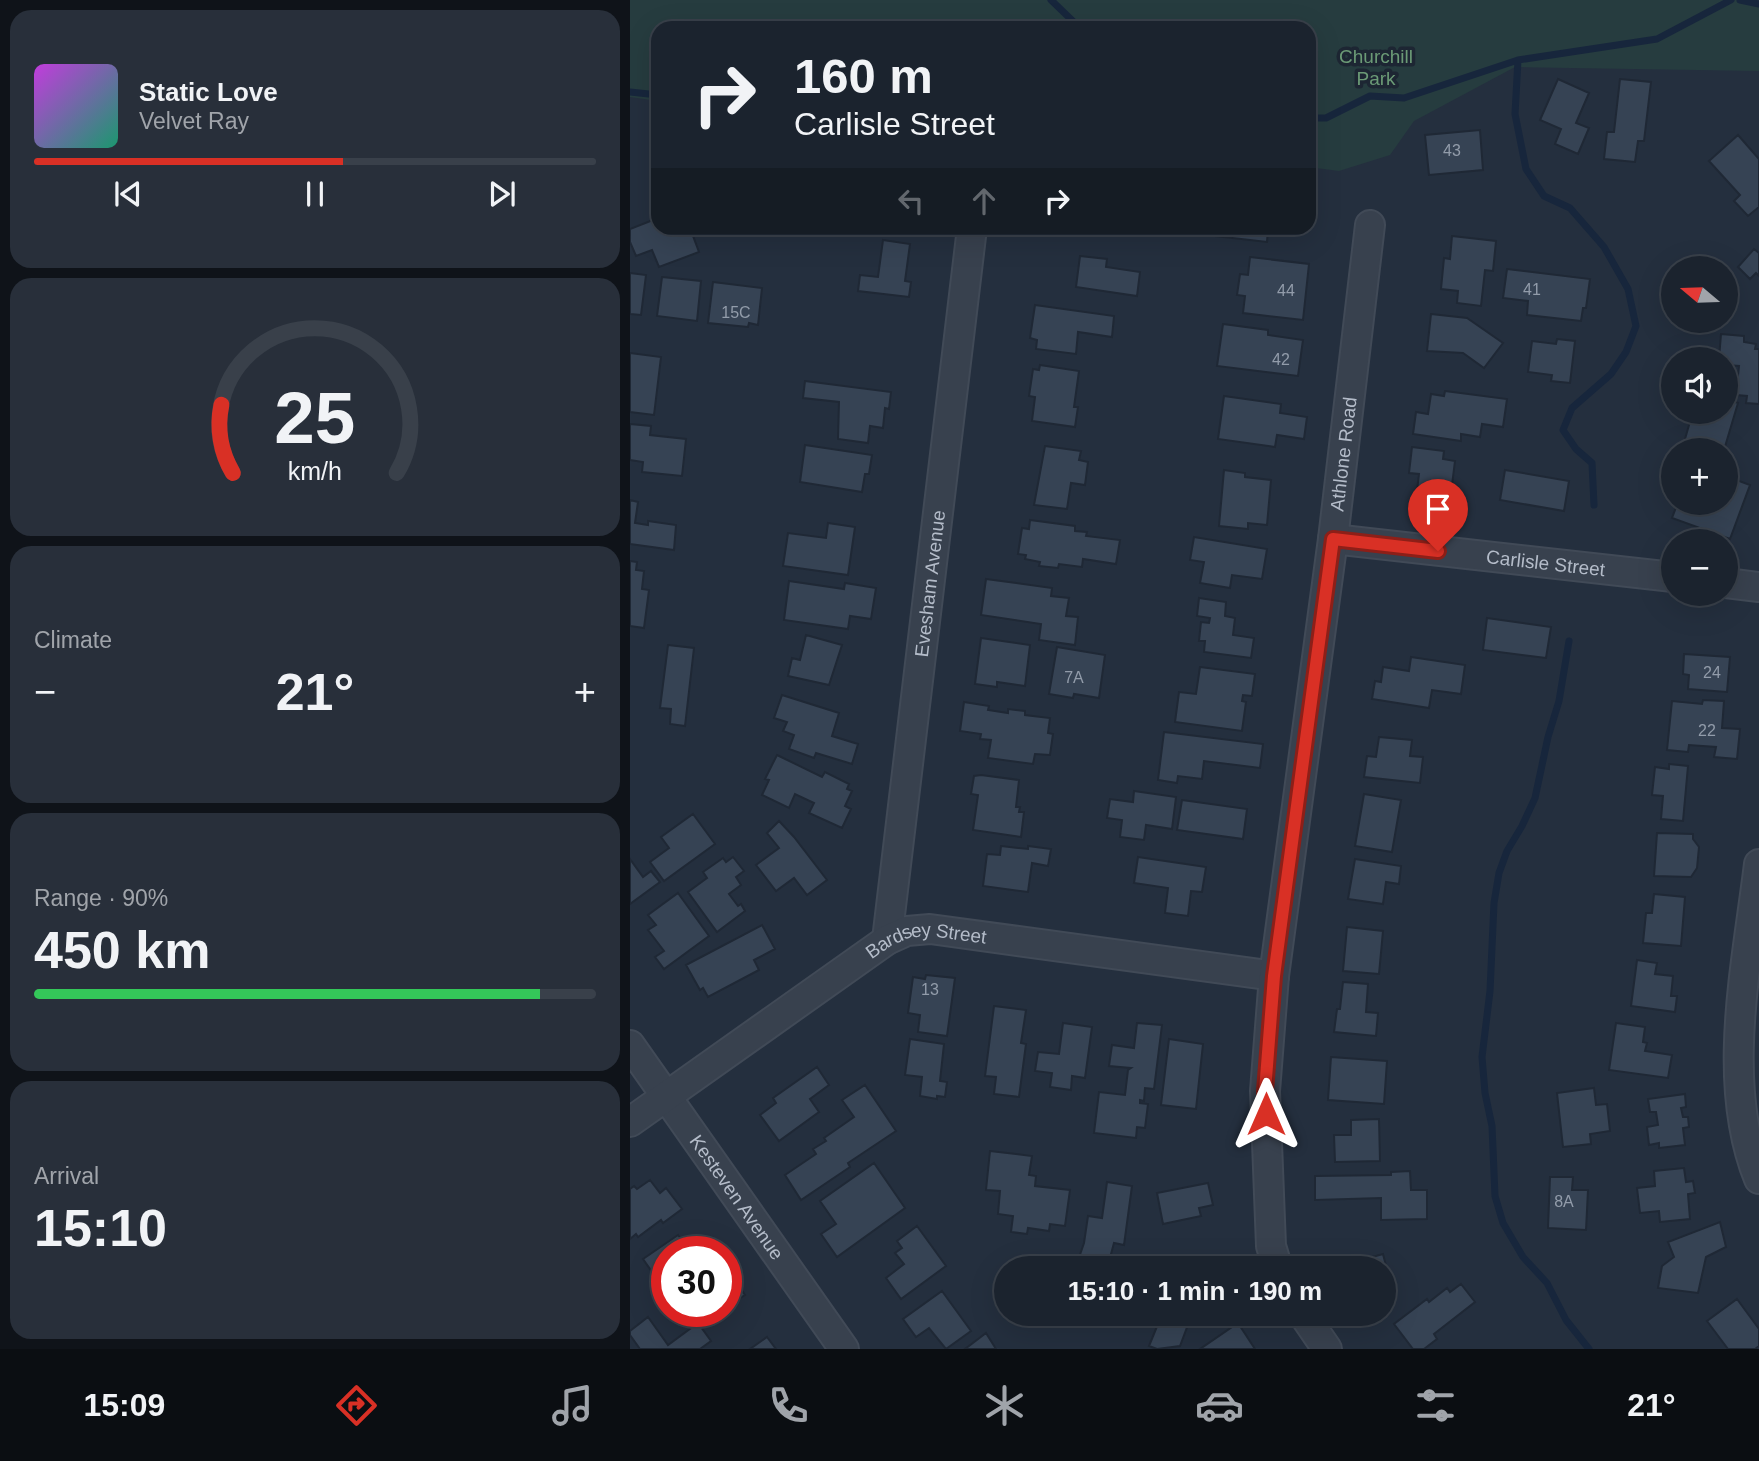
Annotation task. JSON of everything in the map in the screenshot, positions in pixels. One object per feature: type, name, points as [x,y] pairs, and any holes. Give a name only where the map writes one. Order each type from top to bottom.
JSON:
[{"type":"street","name":"Athlone Road","points":[[1274,1256],[1271,1246],[1265,1091],[1274,976],[1333,539],[1370,225]]},
{"type":"street","name":"Evesham Avenue","points":[[887,940],[971,235]]},
{"type":"street","name":"Carlisle Street","points":[[1333,539],[1661,576]]},
{"type":"street","points":[[1738,584],[1759,587]]},
{"type":"street","points":[[1759,864],[1742,1001],[1739,1077],[1745,1136],[1759,1179]]},
{"type":"street","name":"Bardsey Street","points":[[630,1122],[887,940],[907,931],[930,929],[1274,976]]},
{"type":"street","name":"Kesteven Avenue","points":[[630,1045],[844,1349]]},
{"type":"street","points":[[1311,1326],[1327,1349]]},
{"type":"green space","name":"Churchill Park","points":[[630,0],[1759,0],[1759,71],[1515,67],[1414,121],[1390,155],[1339,171],[1316,168],[1316,21],[651,21],[651,100],[630,97]]},
{"type":"building","points":[[1558,79],[1589,93],[1576,123],[1589,128],[1578,154],[1555,144],[1561,129],[1540,120]]},
{"type":"building","points":[[1620,79],[1651,82],[1644,141],[1638,141],[1635,162],[1604,159],[1607,132],[1614,132]]},
{"type":"building","points":[[1480,130],[1483,170],[1429,175],[1425,135]]},
{"type":"building","points":[[1738,135],[1759,159],[1759,207],[1748,216],[1734,201],[1740,195],[1709,161]]},
{"type":"building","points":[[651,221],[651,235],[693,235],[699,252],[659,267],[652,250],[636,256],[630,242],[630,229]]},
{"type":"building","points":[[1207,235],[1268,235],[1267,242]]},
{"type":"building","points":[[1452,236],[1496,241],[1493,271],[1485,270],[1481,306],[1457,303],[1458,291],[1441,289],[1444,258],[1450,259]]},
{"type":"building","points":[[883,240],[910,244],[905,281],[911,282],[909,297],[858,291],[860,275],[878,277]]},
{"type":"building","points":[[1754,249],[1759,253],[1759,276],[1756,273],[1750,279],[1738,267]]},
{"type":"building","points":[[1080,256],[1107,259],[1106,267],[1140,272],[1137,296],[1076,287]]},
{"type":"building","points":[[1250,257],[1309,264],[1303,320],[1243,313],[1245,296],[1237,295],[1240,274],[1248,275]]},
{"type":"building","points":[[1507,269],[1590,279],[1586,308],[1583,308],[1581,321],[1527,315],[1528,301],[1503,298]]},
{"type":"building","points":[[630,273],[646,275],[641,315],[630,314]]},
{"type":"building","points":[[662,277],[701,281],[697,321],[657,316]]},
{"type":"building","points":[[713,282],[762,288],[758,325],[749,323],[748,327],[708,323]]},
{"type":"building","points":[[1035,305],[1114,316],[1112,337],[1078,332],[1076,354],[1036,349],[1037,340],[1030,338]]},
{"type":"building","points":[[1431,314],[1467,318],[1503,343],[1484,368],[1463,353],[1427,351]]},
{"type":"building","points":[[1223,324],[1268,330],[1268,335],[1303,340],[1298,376],[1217,366]]},
{"type":"building","points":[[1721,334],[1744,336],[1744,342],[1756,344],[1755,349],[1759,349],[1759,404],[1746,403],[1747,396],[1738,395],[1738,347],[1720,347]]},
{"type":"building","points":[[1557,339],[1575,341],[1570,383],[1551,381],[1552,375],[1528,372],[1532,341],[1556,344]]},
{"type":"building","points":[[630,353],[661,357],[654,415],[630,412]]},
{"type":"building","points":[[1040,365],[1079,371],[1074,407],[1078,407],[1075,427],[1032,421],[1035,397],[1029,396],[1033,369],[1039,370]]},
{"type":"building","points":[[805,381],[891,392],[889,409],[885,408],[883,428],[870,426],[868,443],[838,439],[839,402],[803,398]]},
{"type":"building","points":[[1445,391],[1507,399],[1503,427],[1482,424],[1480,437],[1461,434],[1461,441],[1413,434],[1416,412],[1428,414],[1431,394],[1444,396]]},
{"type":"building","points":[[1224,396],[1281,404],[1280,413],[1307,417],[1304,439],[1277,435],[1275,447],[1218,439]]},
{"type":"building","points":[[630,424],[651,426],[650,435],[686,439],[682,476],[642,472],[643,462],[630,460]]},
{"type":"building","points":[[1689,424],[1732,424],[1728,438],[1685,438]]},
{"type":"building","points":[[805,445],[872,455],[862,492],[800,482]]},
{"type":"building","points":[[1045,446],[1081,451],[1079,460],[1088,462],[1085,485],[1071,483],[1067,509],[1034,505]]},
{"type":"building","points":[[1412,447],[1444,451],[1443,459],[1455,461],[1451,493],[1437,491],[1436,501],[1416,499],[1419,474],[1409,473]]},
{"type":"building","points":[[1224,470],[1245,473],[1245,477],[1271,480],[1267,525],[1248,523],[1248,529],[1219,526]]},
{"type":"building","points":[[1505,470],[1569,481],[1564,511],[1500,500]]},
{"type":"building","points":[[1738,480],[1750,485],[1734,529],[1702,529],[1672,518],[1673,515],[1738,515]]},
{"type":"building","points":[[630,500],[638,502],[635,523],[648,525],[648,521],[676,525],[674,550],[630,544]]},
{"type":"building","points":[[1030,520],[1075,526],[1075,531],[1087,532],[1086,536],[1120,540],[1116,564],[1083,559],[1082,567],[1059,564],[1058,568],[1039,566],[1040,562],[1025,559],[1026,555],[1018,554],[1022,528],[1029,529]]},
{"type":"building","points":[[828,523],[855,527],[848,575],[783,566],[788,533],[826,538]]},
{"type":"building","points":[[1194,537],[1267,549],[1262,579],[1232,575],[1230,588],[1200,583],[1204,562],[1190,560]]},
{"type":"building","points":[[630,561],[637,562],[636,570],[644,571],[642,589],[649,590],[644,628],[630,626]]},
{"type":"building","points":[[986,579],[1052,588],[1051,596],[1069,598],[1066,616],[1078,617],[1075,645],[1039,640],[1041,624],[981,615]]},
{"type":"building","points":[[789,581],[844,589],[845,583],[876,588],[871,619],[850,616],[848,629],[784,620]]},
{"type":"building","points":[[1199,598],[1226,602],[1225,616],[1235,618],[1233,635],[1254,638],[1251,658],[1204,652],[1205,641],[1199,641],[1201,622],[1209,623],[1210,618],[1197,616]]},
{"type":"building","points":[[1487,618],[1551,627],[1546,658],[1483,650]]},
{"type":"building","points":[[806,635],[842,645],[829,685],[788,676],[792,658],[800,660]]},
{"type":"building","points":[[981,638],[1030,645],[1025,686],[997,682],[997,687],[975,684]]},
{"type":"building","points":[[668,645],[694,648],[685,726],[670,724],[671,709],[660,708]]},
{"type":"building","points":[[1057,647],[1105,655],[1099,698],[1049,694]]},
{"type":"building","points":[[1684,654],[1730,657],[1727,692],[1688,689],[1689,675],[1683,674]]},
{"type":"building","points":[[1411,657],[1465,665],[1461,694],[1432,690],[1429,708],[1372,699],[1375,681],[1381,682],[1383,667],[1409,671]]},
{"type":"building","points":[[1200,667],[1255,674],[1252,696],[1243,695],[1242,701],[1246,702],[1242,731],[1175,722],[1179,692],[1196,694]]},
{"type":"building","points":[[782,695],[839,713],[832,736],[858,744],[852,764],[816,753],[814,758],[789,749],[794,735],[783,731],[787,722],[774,718]]},
{"type":"building","points":[[1703,700],[1724,701],[1722,728],[1740,729],[1737,759],[1714,757],[1716,747],[1689,745],[1688,752],[1667,750],[1672,701],[1702,704]]},
{"type":"building","points":[[964,702],[989,706],[988,710],[1008,713],[1008,709],[1025,711],[1025,715],[1050,718],[1048,733],[1053,734],[1050,755],[1035,754],[1033,764],[988,758],[991,740],[980,739],[981,734],[960,731]]},
{"type":"building","points":[[1164,732],[1263,744],[1260,768],[1204,761],[1202,779],[1178,776],[1177,783],[1158,780]]},
{"type":"building","points":[[1379,737],[1412,740],[1410,756],[1423,757],[1420,783],[1364,777],[1367,756],[1376,757]]},
{"type":"building","points":[[777,755],[822,777],[825,772],[849,784],[847,789],[852,791],[845,806],[851,809],[842,828],[809,813],[814,803],[795,794],[789,808],[762,795],[769,780],[765,779]]},
{"type":"building","points":[[1669,764],[1688,766],[1683,821],[1661,819],[1663,796],[1652,795],[1655,767],[1669,769]]},
{"type":"building","points":[[974,776],[1019,780],[1016,807],[1020,807],[1019,812],[1024,812],[1021,837],[973,830],[978,795],[971,794]]},
{"type":"building","points":[[1134,791],[1176,797],[1172,829],[1146,825],[1144,840],[1120,837],[1122,820],[1107,818],[1110,799],[1133,802]]},
{"type":"building","points":[[1364,794],[1401,800],[1392,852],[1355,846]]},
{"type":"building","points":[[1182,800],[1247,809],[1243,839],[1177,830]]},
{"type":"building","points":[[693,814],[715,844],[664,881],[650,862],[669,848],[661,837]]},
{"type":"building","points":[[779,821],[827,880],[807,895],[794,878],[776,891],[756,865],[779,848],[767,833]]},
{"type":"building","points":[[1657,833],[1693,834],[1699,847],[1697,868],[1691,877],[1654,876]]},
{"type":"building","points":[[1001,846],[1051,849],[1048,866],[1032,863],[1028,892],[983,886],[987,854],[1000,855]]},
{"type":"building","points":[[733,857],[744,871],[736,877],[741,885],[729,894],[745,911],[717,932],[688,892],[707,878],[703,872],[723,858],[726,862]]},
{"type":"building","points":[[1138,857],[1206,867],[1202,892],[1191,891],[1188,916],[1165,913],[1168,888],[1134,883]]},
{"type":"building","points":[[630,859],[643,877],[651,871],[660,882],[630,904]]},
{"type":"building","points":[[1355,859],[1401,866],[1399,884],[1386,882],[1383,904],[1348,899]]},
{"type":"building","points":[[678,893],[709,936],[664,969],[655,957],[664,951],[648,930],[656,925],[648,915]]},
{"type":"building","points":[[1654,894],[1685,897],[1681,946],[1643,943],[1646,913],[1652,913]]},
{"type":"building","points":[[762,925],[775,949],[754,960],[759,970],[708,997],[703,988],[700,990],[686,965]]},
{"type":"building","points":[[1347,927],[1383,931],[1379,974],[1343,971]]},
{"type":"building","points":[[1637,960],[1657,963],[1655,974],[1673,976],[1671,996],[1677,996],[1675,1012],[1631,1006]]},
{"type":"building","points":[[926,975],[955,978],[947,1036],[918,1032],[920,1015],[908,1013],[913,977],[925,979]]},
{"type":"building","points":[[1343,982],[1368,984],[1366,1012],[1378,1013],[1376,1036],[1334,1032]]},
{"type":"building","points":[[994,1006],[1026,1010],[1021,1043],[1026,1044],[1019,1097],[994,1094],[996,1077],[985,1076]]},
{"type":"building","points":[[1063,1023],[1092,1027],[1085,1078],[1072,1076],[1071,1090],[1050,1087],[1052,1073],[1035,1071],[1038,1052],[1059,1054]]},
{"type":"building","points":[[1137,1023],[1162,1025],[1154,1089],[1145,1088],[1144,1101],[1140,1100],[1140,1103],[1148,1104],[1145,1128],[1137,1127],[1136,1138],[1094,1133],[1099,1092],[1125,1095],[1128,1070],[1131,1068],[1109,1066],[1112,1045],[1134,1048]]},
{"type":"building","points":[[1616,1023],[1645,1027],[1645,1051],[1672,1055],[1668,1078],[1609,1070]]},
{"type":"building","points":[[910,1039],[944,1044],[940,1081],[947,1082],[945,1097],[937,1096],[937,1099],[920,1096],[922,1077],[905,1075]]},
{"type":"building","points":[[1169,1039],[1203,1044],[1196,1109],[1161,1105]]},
{"type":"building","points":[[1331,1057],[1387,1061],[1384,1104],[1328,1100]]},
{"type":"building","points":[[817,1067],[829,1085],[810,1099],[819,1112],[779,1141],[760,1115],[776,1103],[773,1098]]},
{"type":"building","points":[[865,1085],[896,1131],[848,1163],[850,1167],[801,1200],[785,1175],[816,1154],[813,1149],[826,1141],[824,1138],[854,1117],[842,1100]]},
{"type":"building","points":[[1594,1088],[1596,1105],[1607,1104],[1610,1131],[1590,1134],[1591,1144],[1563,1147],[1557,1093]]},
{"type":"building","points":[[1685,1094],[1686,1107],[1681,1108],[1683,1117],[1688,1117],[1689,1127],[1683,1128],[1685,1145],[1659,1148],[1659,1143],[1649,1145],[1647,1127],[1658,1125],[1656,1112],[1650,1112],[1648,1099]]},
{"type":"building","points":[[1379,1119],[1380,1161],[1335,1162],[1334,1135],[1351,1135],[1351,1120]]},
{"type":"building","points":[[990,1151],[1032,1156],[1029,1175],[1036,1176],[1035,1186],[1070,1190],[1065,1226],[1050,1224],[1049,1231],[1028,1228],[1027,1234],[1011,1232],[1013,1216],[998,1214],[1000,1191],[986,1190]]},
{"type":"building","points":[[874,1163],[905,1208],[837,1257],[821,1234],[836,1224],[820,1201]]},
{"type":"building","points":[[1684,1168],[1686,1182],[1693,1181],[1695,1193],[1688,1194],[1690,1219],[1660,1222],[1659,1211],[1640,1213],[1637,1188],[1655,1186],[1654,1171]]},
{"type":"building","points":[[1410,1171],[1411,1190],[1427,1190],[1427,1219],[1381,1220],[1381,1198],[1315,1200],[1315,1176],[1391,1175],[1391,1172]]},
{"type":"building","points":[[1550,1177],[1573,1177],[1572,1190],[1588,1190],[1586,1230],[1548,1228]]},
{"type":"building","points":[[650,1180],[660,1193],[666,1188],[682,1209],[663,1223],[661,1220],[638,1237],[636,1234],[630,1239],[630,1189],[634,1186],[637,1189]]},
{"type":"building","points":[[1107,1182],[1132,1186],[1124,1245],[1114,1243],[1110,1256],[1080,1256],[1088,1216],[1102,1218]]},
{"type":"building","points":[[1208,1183],[1213,1205],[1199,1208],[1201,1216],[1163,1224],[1157,1193]]},
{"type":"building","points":[[1720,1222],[1726,1247],[1706,1257],[1698,1293],[1658,1288],[1662,1266],[1674,1257],[1668,1242]]},
{"type":"building","points":[[917,1226],[946,1266],[901,1299],[886,1278],[904,1264],[895,1253],[902,1248],[897,1241]]},
{"type":"building","points":[[651,1254],[651,1270],[643,1259]]},
{"type":"building","points":[[1461,1284],[1475,1302],[1434,1334],[1437,1339],[1424,1349],[1413,1349],[1396,1326],[1396,1322],[1427,1299],[1429,1302],[1447,1288],[1450,1292]]},
{"type":"building","points":[[942,1291],[971,1331],[946,1349],[929,1328],[916,1337],[903,1319]]},
{"type":"building","points":[[1737,1299],[1759,1329],[1759,1346],[1755,1349],[1728,1349],[1707,1321]]},
{"type":"building","points":[[648,1317],[651,1327],[655,1327],[668,1345],[693,1327],[701,1327],[711,1341],[700,1349],[640,1349],[630,1331]]},
{"type":"building","points":[[1157,1326],[1188,1326],[1180,1346],[1157,1349],[1149,1346]]},
{"type":"building","points":[[1234,1326],[1240,1326],[1255,1349],[1200,1349]]},
{"type":"building","points":[[986,1333],[996,1349],[965,1349]]},
{"type":"building","points":[[767,1337],[776,1349],[750,1349]]},
{"type":"waterway","points":[[1051,0],[1073,21]]},
{"type":"waterway","points":[[1316,118],[1326,118],[1370,96],[1404,98],[1518,60],[1657,39],[1731,0]]},
{"type":"waterway","points":[[1740,0],[1759,4]]},
{"type":"waterway","points":[[1518,60],[1515,114],[1526,169],[1544,196],[1570,208],[1604,247],[1628,289],[1636,326],[1626,352],[1611,374],[1572,408],[1563,430],[1576,449],[1592,463],[1594,505]]},
{"type":"waterway","points":[[630,92],[651,94]]},
{"type":"waterway","points":[[1569,641],[1559,701],[1535,798],[1507,851],[1499,873],[1494,903],[1490,991],[1482,1057],[1485,1093],[1492,1126],[1495,1196],[1503,1223],[1523,1257],[1547,1283],[1566,1320],[1589,1349]]},
{"type":"route","points":[[1266,1114],[1265,1091],[1274,976],[1333,539],[1438,551]]}]
